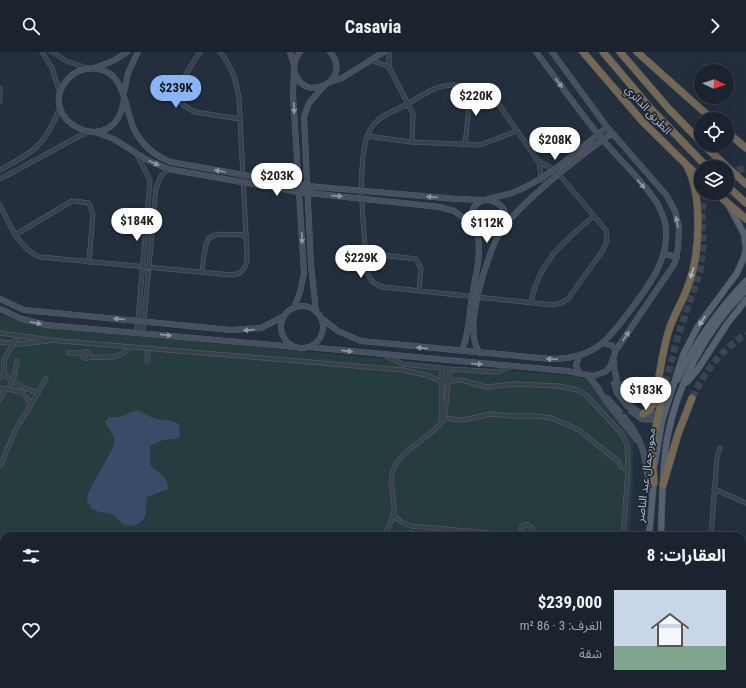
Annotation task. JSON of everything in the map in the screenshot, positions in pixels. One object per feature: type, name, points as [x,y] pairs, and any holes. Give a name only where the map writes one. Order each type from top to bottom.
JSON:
[{"type":"highway","name":"الطريق الدائري","points":[[584,52],[632,109],[694,172]]},
{"type":"highway","name":"الطريق الدائري","points":[[603,52],[655,114],[700,160]]},
{"type":"highway","name":"الطريق الدائري","points":[[620,52],[669,109],[694,135]]},
{"type":"highway","points":[[637,52],[704,112]]},
{"type":"highway","points":[[734,138],[746,148]]},
{"type":"highway","points":[[711,152],[720,160]]},
{"type":"highway","points":[[643,414],[649,410],[653,404],[668,331],[688,286],[695,261],[698,235],[695,192],[692,176],[687,166]]},
{"type":"highway","points":[[734,173],[746,184]]},
{"type":"highway","points":[[734,192],[746,203]]},
{"type":"highway","points":[[725,200],[746,219]]},
{"type":"highway","points":[[654,483],[652,452],[658,412],[663,393]]},
{"type":"highway","points":[[663,485],[678,434],[692,398]]},
{"type":"main road","name":"محور جمال عبد الناصر","points":[[649,532],[660,430],[674,387],[678,365],[693,335],[743,262],[746,243],[742,229],[727,202]]},
{"type":"main road","points":[[734,277],[746,268]]},
{"type":"main road","points":[[674,387],[691,354],[708,327],[723,307],[746,282]]},
{"type":"main road","points":[[683,386],[712,332],[746,290]]},
{"type":"main road","name":"محور جمال عبد الناصر","points":[[661,532],[667,439],[672,418],[683,386],[695,374],[720,333],[746,300]]},
{"type":"street","points":[[42,52],[52,68],[61,95]]},
{"type":"street","points":[[52,52],[66,61],[110,74],[116,80],[124,98],[135,131],[146,147],[157,155],[176,163],[298,185],[495,201],[504,209],[506,221],[504,226]]},
{"type":"street","points":[[0,170],[30,154],[40,145],[52,127],[65,83],[74,74],[113,61],[128,52]]},
{"type":"street","points":[[60,104],[67,120],[80,130],[87,132],[104,130],[112,124],[121,113],[128,73],[138,52]]},
{"type":"street","points":[[200,52],[181,86],[180,95],[183,105],[195,112],[240,119]]},
{"type":"street","points":[[0,205],[15,234],[28,250],[40,257],[232,275],[240,273],[247,261],[240,119],[235,76],[220,52]]},
{"type":"street","points":[[290,52],[299,80],[308,87],[314,88],[342,78],[384,52]]},
{"type":"street","points":[[294,308],[300,292],[304,273],[293,88],[294,67],[300,52]]},
{"type":"street","points":[[316,312],[311,265],[304,117],[309,103],[327,84],[336,71],[336,65],[330,52]]},
{"type":"street","points":[[389,52],[389,67],[409,103],[413,114],[412,142]]},
{"type":"street","points":[[0,298],[24,310],[137,320],[220,330],[248,330],[267,326],[294,308],[306,306],[316,312],[321,318],[338,331],[361,341],[462,352],[551,359],[579,357],[590,353],[604,343],[658,270],[665,254],[666,230],[663,216],[659,207],[602,140],[536,52]]},
{"type":"street","points":[[552,52],[607,127],[660,187],[672,204],[679,228],[677,257],[670,273],[616,350],[614,361],[616,390],[629,409],[642,419],[657,420]]},
{"type":"street","points":[[371,60],[389,67]]},
{"type":"street","points":[[538,161],[554,169],[606,230],[607,244],[570,296],[564,301],[557,304],[382,287],[375,284],[368,274],[363,198],[363,155],[367,136],[373,126],[381,118],[428,91],[440,86],[454,85],[485,91],[493,96],[538,161],[542,178],[547,184]]},
{"type":"street","points":[[465,145],[471,88]]},
{"type":"street","points":[[0,89],[0,101]]},
{"type":"street","points":[[472,224],[472,212],[475,206],[487,200],[524,188],[542,178],[607,127]]},
{"type":"street","points":[[367,136],[412,142],[465,145],[487,144],[517,131]]},
{"type":"street","points":[[0,179],[87,132]]},
{"type":"street","points":[[95,132],[114,140],[157,165],[168,169],[299,192],[363,198],[449,209],[459,213],[472,224],[477,231],[480,258],[475,296],[462,352]]},
{"type":"street","points":[[480,353],[475,346],[474,338],[475,296],[500,231],[524,203],[612,133]]},
{"type":"street","points":[[135,153],[149,178],[136,332]]},
{"type":"street","points":[[143,332],[148,267],[158,181],[168,169]]},
{"type":"street","points":[[285,182],[292,178],[297,171]]},
{"type":"street","points":[[15,234],[72,201],[82,201],[89,204],[93,214],[88,262]]},
{"type":"street","points":[[531,302],[537,280],[554,252],[594,216]]},
{"type":"street","points":[[146,223],[153,223]]},
{"type":"street","points":[[477,231],[488,235],[500,231]]},
{"type":"street","points":[[202,272],[208,237],[216,233],[246,235]]},
{"type":"street","points":[[366,253],[416,259],[421,268],[419,290]]},
{"type":"street","points":[[665,254],[677,257]]},
{"type":"street","points":[[632,307],[641,314]]},
{"type":"street","points":[[0,309],[32,323],[308,347],[587,375],[599,375],[605,372],[614,361]]},
{"type":"street","points":[[284,316],[281,326],[284,337],[287,342],[296,347]]},
{"type":"street","points":[[308,347],[314,345],[321,335],[323,330],[321,318]]},
{"type":"street","points":[[50,340],[13,344],[0,343],[0,333],[50,340],[131,348],[403,370],[426,375],[442,382],[462,380],[486,387],[514,384],[539,385],[558,386],[583,392],[622,434],[627,445],[628,470],[623,532]]},
{"type":"street","points":[[18,336],[4,359],[2,376],[38,394]]},
{"type":"street","points":[[604,343],[611,345],[616,350]]},
{"type":"street","points":[[70,353],[84,353],[84,358],[116,357],[126,353],[131,348]]},
{"type":"street","points":[[147,361],[148,349]]},
{"type":"street","points":[[384,355],[403,364],[450,369],[498,372],[511,367]]},
{"type":"street","points":[[579,357],[576,365],[579,373]]},
{"type":"street","points":[[0,399],[11,385],[11,380],[18,361]]},
{"type":"street","points":[[442,368],[443,419]]},
{"type":"street","points":[[386,532],[393,515],[391,481],[394,468],[412,447],[443,419],[450,369]]},
{"type":"street","points":[[614,371],[617,384],[623,395],[637,410],[643,414],[658,412]]},
{"type":"street","points":[[587,375],[638,435],[645,454],[652,501]]},
{"type":"street","points":[[0,466],[9,443],[46,379]]},
{"type":"street","points":[[596,386],[636,439],[645,454]]},
{"type":"street","points":[[0,388],[22,392],[31,404]]},
{"type":"street","points":[[443,419],[463,420],[491,414],[551,418],[576,427],[619,462],[621,468],[628,470]]},
{"type":"street","points":[[710,532],[717,457],[720,448]]},
{"type":"street","points":[[619,462],[628,457]]},
{"type":"street","points":[[714,489],[746,503]]},
{"type":"street","points":[[393,515],[401,522],[412,526],[464,532]]},
{"type":"street","points":[[521,532],[522,526],[527,524],[532,528],[532,532]]},
{"type":"green space","points":[[0,315],[36,327],[387,359],[395,363],[504,373],[512,371],[575,376],[589,381],[617,414],[633,441],[633,484],[629,532],[0,532]]},
{"type":"water","points":[[136,410],[151,417],[176,422],[179,424],[180,435],[178,439],[163,440],[150,446],[150,465],[165,478],[168,489],[147,497],[145,517],[141,522],[134,526],[124,525],[112,514],[96,511],[91,508],[87,500],[92,485],[114,444],[114,438],[105,422],[109,417],[119,417]]},
{"type":"tunnel","points":[[734,171],[746,168]]},
{"type":"tunnel","points":[[663,393],[678,336],[700,271],[703,245],[702,209],[705,200]]},
{"type":"tunnel","points":[[692,398],[702,379],[714,362],[721,354],[746,334]]}]
